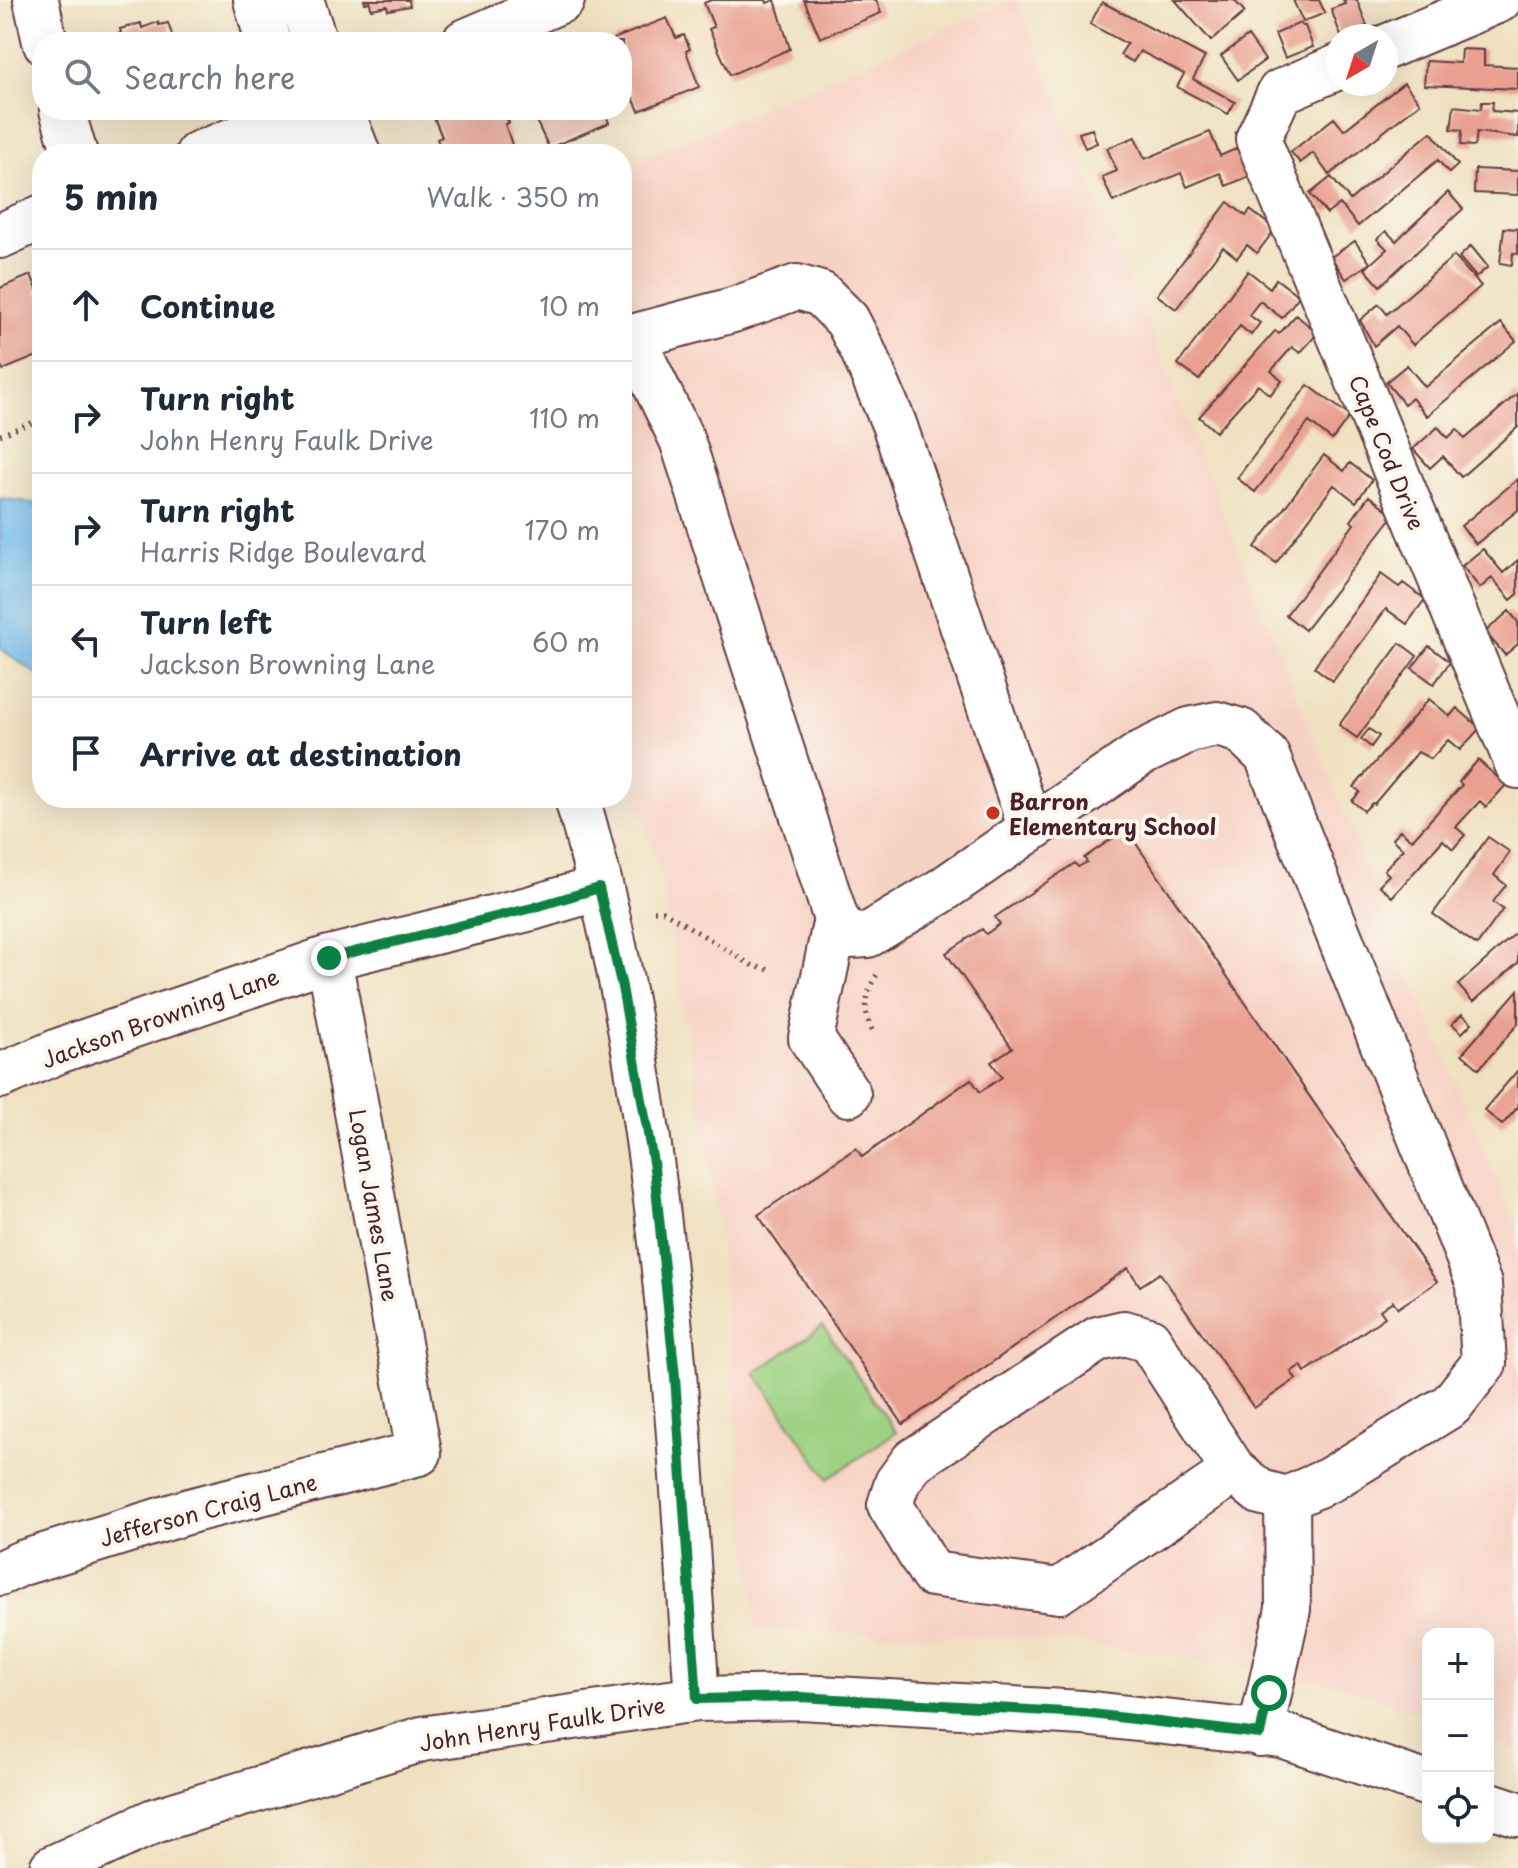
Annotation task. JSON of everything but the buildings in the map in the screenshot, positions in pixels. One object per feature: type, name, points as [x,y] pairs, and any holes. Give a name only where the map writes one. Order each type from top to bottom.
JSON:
[{"type":"street","points":[[36,0],[43,32]]},
{"type":"street","points":[[256,0],[265,32]]},
{"type":"street","points":[[301,0],[312,32]]},
{"type":"street","points":[[479,32],[514,9],[562,0]]},
{"type":"street","points":[[1398,42],[1499,0]]},
{"type":"street","name":"Cape Cod Drive","points":[[1326,72],[1280,92],[1258,139],[1518,766]]},
{"type":"street","points":[[65,120],[72,144]]},
{"type":"street","points":[[345,120],[354,144]]},
{"type":"street","points":[[230,144],[302,122]]},
{"type":"street","points":[[0,236],[32,222]]},
{"type":"street","points":[[632,336],[733,310],[797,287],[821,294],[847,320],[894,424],[1031,829]]},
{"type":"street","points":[[632,346],[682,440],[836,919],[849,936],[868,935],[938,893],[1140,754],[1189,730],[1217,724],[1241,731],[1267,756],[1479,1284],[1484,1363],[1451,1405],[1331,1479],[1287,1499],[1260,1492],[1234,1471],[1149,1340],[1124,1333],[1098,1339],[913,1461],[897,1483],[890,1505],[932,1574],[1059,1591],[1234,1471]]},
{"type":"street","points":[[579,808],[622,987],[654,1168],[675,1377],[697,1699]]},
{"type":"street","name":"Jackson Browning Lane","points":[[0,1076],[61,1050],[329,958],[532,908],[599,888]]},
{"type":"street","points":[[836,919],[811,1038],[848,1094]]},
{"type":"street","name":"Logan James Lane","points":[[329,958],[419,1453]]},
{"type":"street","name":"Jefferson Craig Lane","points":[[0,1573],[22,1563],[193,1510],[419,1453]]},
{"type":"street","points":[[1260,1734],[1288,1609],[1287,1499]]},
{"type":"street","name":"John Henry Faulk Drive","points":[[52,1868],[154,1821],[422,1739],[697,1699],[800,1697],[1083,1713],[1281,1735],[1422,1782]]},
{"type":"street","points":[[1494,1806],[1518,1814]]},
{"type":"path","points":[[0,435],[32,423]]},
{"type":"path","points":[[654,911],[663,911],[753,966],[774,971]]},
{"type":"shaded area","name":"Barron Elementary School","points":[[1017,0],[1380,902],[1518,1231],[1518,1750],[1494,1741],[1494,1628],[1422,1628],[1422,1715],[1337,1684],[1073,1641],[756,1630],[718,1220],[661,876],[632,782],[632,163]]},
{"type":"green space","points":[[823,1326],[896,1432],[828,1479],[755,1373]]},
{"type":"water","points":[[0,498],[32,503],[32,671],[0,648]]},
{"type":"place","name":"Barron Elementary School","points":[[993,813]]},
{"type":"route","points":[[329,958],[532,908],[599,888],[622,987],[654,1168],[675,1377],[697,1699],[800,1697],[1083,1713],[1260,1734],[1269,1693]]}]
